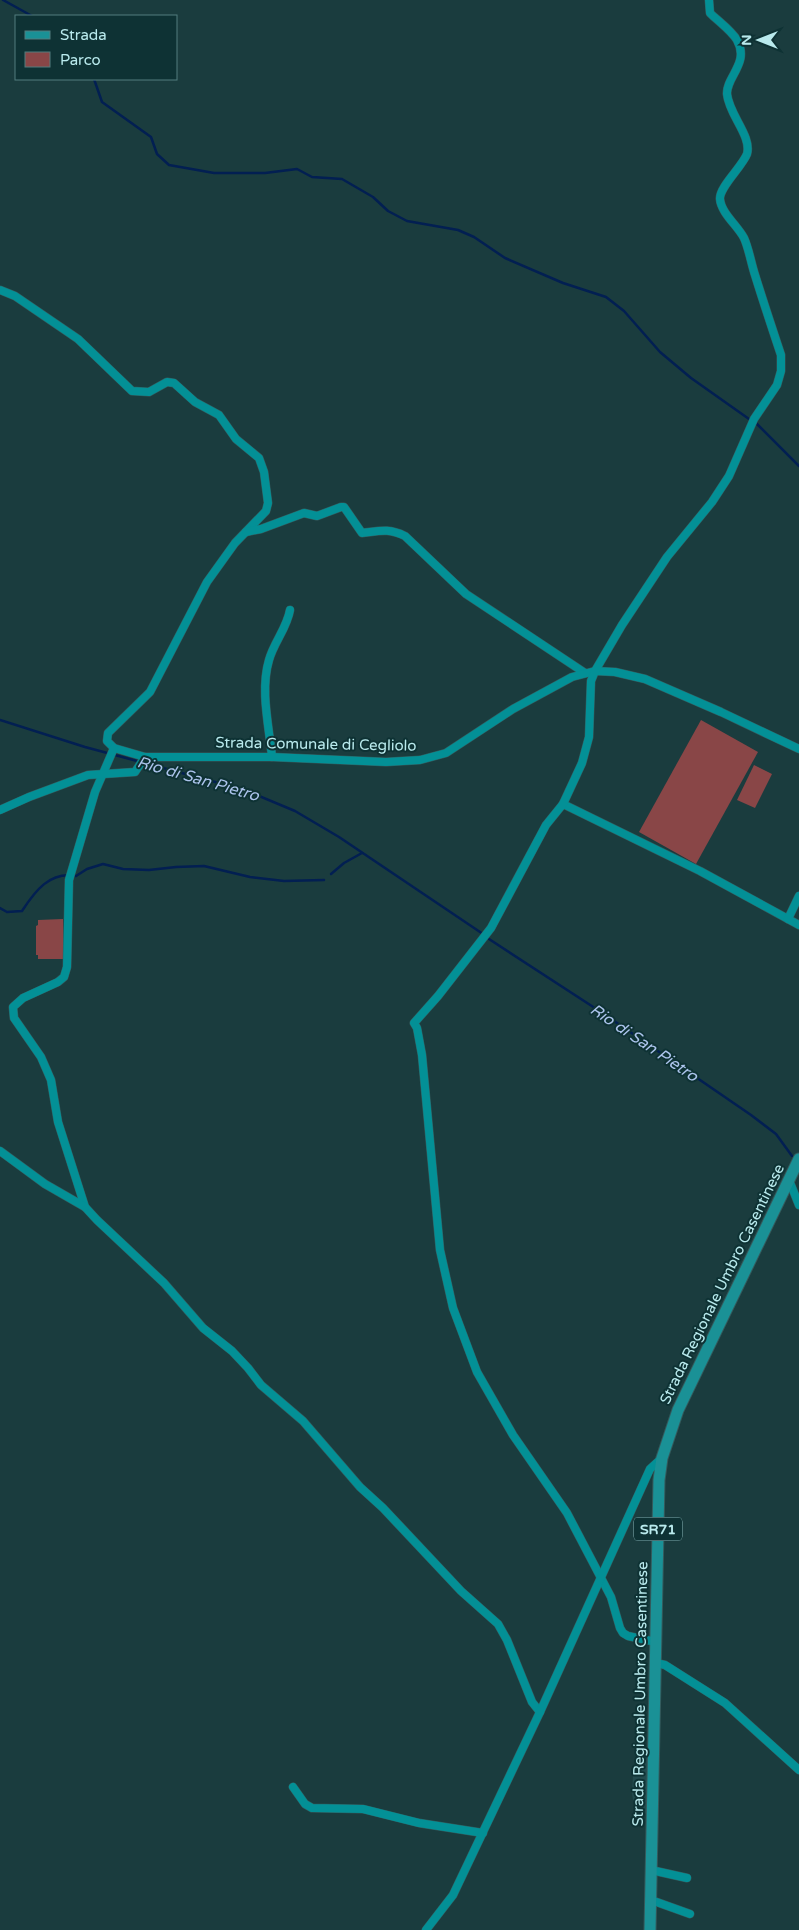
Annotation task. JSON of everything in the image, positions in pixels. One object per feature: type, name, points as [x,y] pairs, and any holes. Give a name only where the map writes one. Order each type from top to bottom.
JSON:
[{"type":"main road","name":"Strada Regionale Umbro Casentinese","points":[[650,1930],[659,1480],[662,1458],[678,1410],[799,1159]]},
{"type":"street","points":[[656,1642],[628,1636],[623,1633],[611,1597],[567,1513],[513,1435],[477,1372],[453,1308],[440,1250],[422,1056],[417,1028],[414,1023],[438,996],[491,928],[546,825],[563,804],[582,763],[590,736],[591,681],[595,671],[622,625],[667,557],[693,527],[725,483],[754,419],[777,385],[782,370],[781,355],[744,238],[723,208],[720,199],[721,193],[741,166],[747,152],[747,138],[728,103],[727,90],[738,68],[740,53],[737,40],[710,13],[709,0]]},
{"type":"street","points":[[0,290],[15,296],[78,339],[132,391],[149,392],[167,382],[174,383],[195,402],[218,416],[236,439],[259,458],[264,472],[268,503],[266,511],[235,542],[208,582],[150,692],[108,733],[107,741],[114,748],[102,773],[69,880],[67,967],[64,977],[58,982],[23,998],[13,1006],[14,1018],[42,1057],[51,1080],[58,1122],[85,1207]]},
{"type":"street","points":[[246,532],[261,529],[304,513],[317,516],[340,506],[344,507],[362,532],[381,529],[406,536],[466,594],[585,673]]},
{"type":"street","points":[[272,757],[266,676],[269,660],[288,622],[290,610]]},
{"type":"street","name":"Strada Comunale di Cegliolo","points":[[114,748],[145,757],[272,757],[386,762],[420,760],[446,753],[513,709],[572,677],[595,671],[615,672],[645,679],[799,749]]},
{"type":"street","points":[[0,810],[88,775],[135,772],[145,757]]},
{"type":"street","points":[[563,804],[700,871],[799,925]]},
{"type":"street","points":[[788,919],[799,896]]},
{"type":"street","points":[[0,1152],[45,1184],[85,1207],[164,1283],[203,1328],[232,1351],[261,1385],[303,1421],[360,1487],[383,1508],[461,1591],[498,1624],[507,1640],[532,1702],[540,1712]]},
{"type":"street","points":[[789,1180],[799,1205]]},
{"type":"street","points":[[426,1930],[453,1895],[602,1578],[650,1469],[662,1458]]},
{"type":"street","points":[[656,1663],[664,1665],[725,1704],[799,1770]]},
{"type":"street","points":[[293,1787],[306,1804],[312,1808],[363,1809],[419,1823],[483,1833]]},
{"type":"street","points":[[652,1870],[687,1878]]},
{"type":"street","points":[[651,1900],[690,1914]]},
{"type":"shaded area","points":[[649,1747],[647,1815],[633,1800],[632,1793],[633,1775]]},
{"type":"green space","points":[[701,720],[758,752],[696,864],[639,832]]},
{"type":"green space","points":[[754,765],[772,774],[755,808],[737,800]]},
{"type":"green space","points":[[63,919],[64,959],[38,959],[38,955],[36,955],[36,926],[38,925],[38,920]]},
{"type":"waterway","points":[[3,0],[30,15]]},
{"type":"waterway","points":[[94,80],[102,102],[151,137],[157,154],[169,165],[214,173],[265,173],[297,169],[312,177],[342,179],[373,197],[388,211],[407,221],[458,230],[474,237],[505,258],[563,283],[606,297],[624,311],[660,352],[691,378],[749,419]]},
{"type":"waterway","points":[[756,423],[799,466]]},
{"type":"waterway","name":"Rio di San Pietro","points":[[0,720],[85,747],[245,790],[295,811],[339,837],[483,934]]},
{"type":"waterway","points":[[331,874],[344,863],[362,853]]},
{"type":"waterway","points":[[0,908],[7,912],[22,911],[32,896],[44,884],[58,877],[76,876],[87,869],[103,864],[123,869],[149,870],[204,866],[250,877],[284,881],[324,880]]},
{"type":"waterway","name":"Rio di San Pietro","points":[[489,939],[601,1012],[751,1115],[776,1134],[792,1156]]}]
